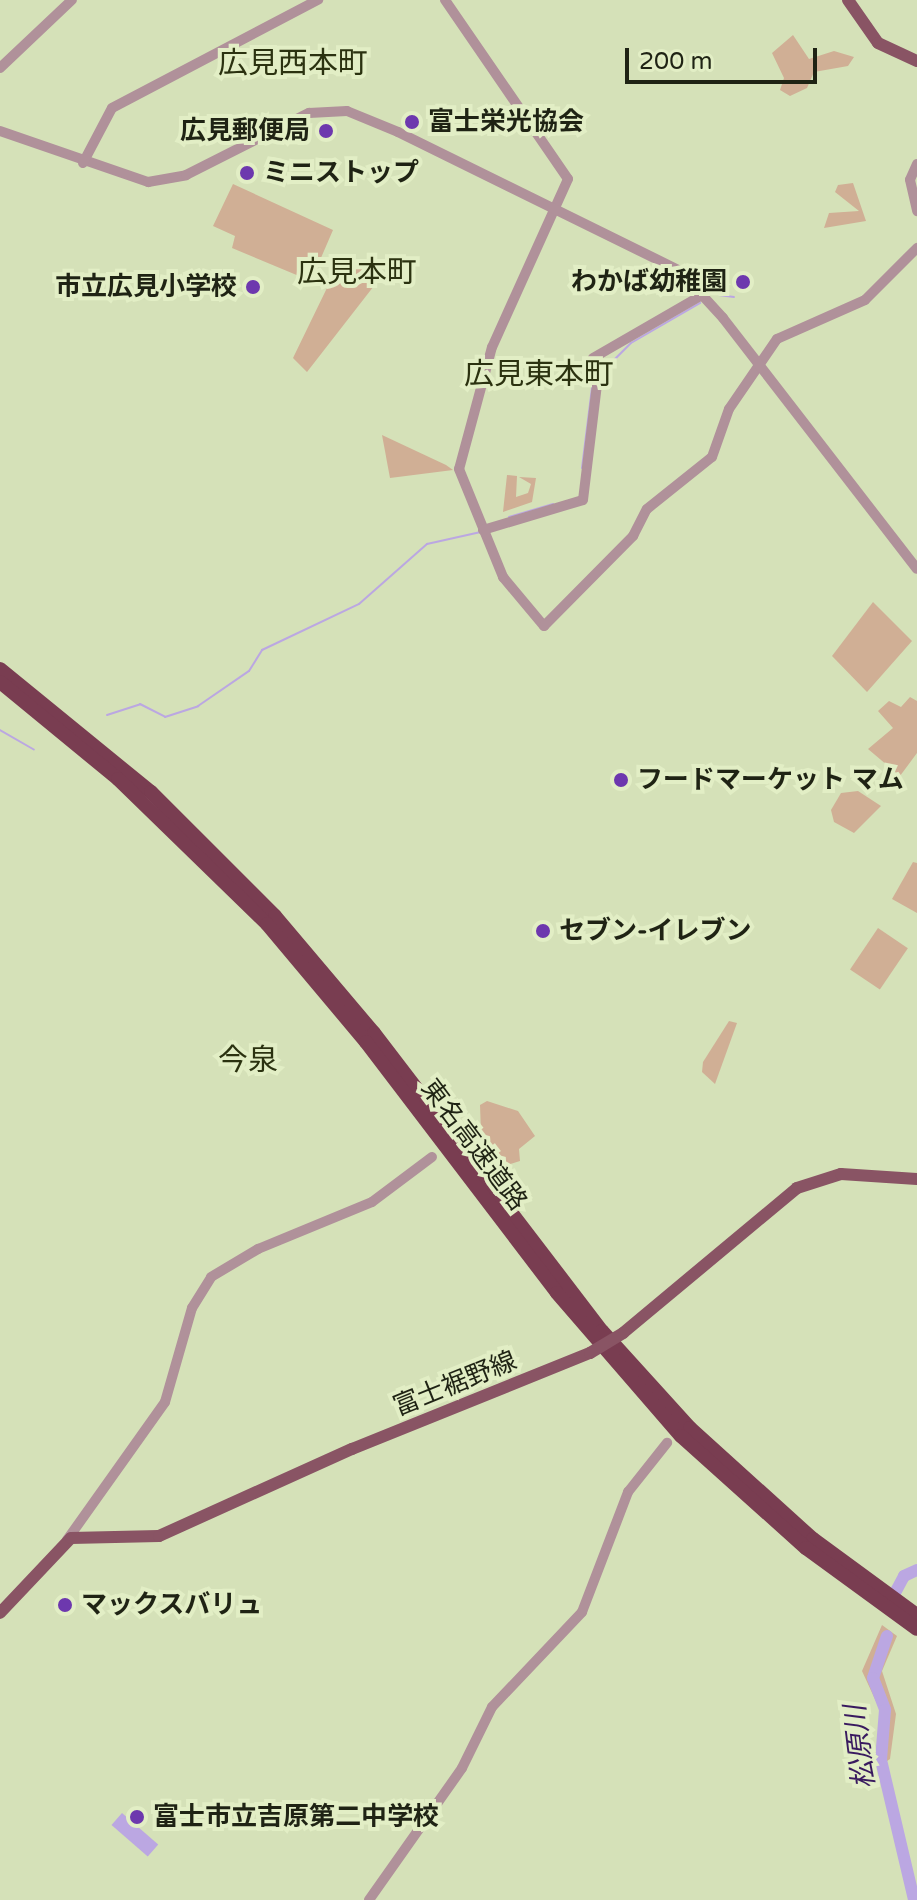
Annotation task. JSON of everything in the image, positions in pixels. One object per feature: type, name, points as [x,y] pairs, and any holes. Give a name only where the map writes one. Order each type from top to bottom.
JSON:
[{"type":"highway","name":"東名高速道路","points":[[0,669],[151,792],[275,916],[374,1033],[585,1310],[690,1428],[779,1511],[917,1615]]},
{"type":"highway","name":"東名高速道路","points":[[0,682],[127,787],[267,924],[366,1042],[566,1305],[681,1436],[806,1548],[917,1629]]},
{"type":"main road","points":[[848,0],[878,43],[917,61]]},
{"type":"main road","name":"富士裾野線","points":[[67,1540],[87,1533],[159,1536],[352,1449],[590,1353],[623,1333],[797,1188],[841,1174],[917,1179]]},
{"type":"main road","points":[[0,1613],[67,1540]]},
{"type":"street","points":[[0,68],[72,0]]},
{"type":"street","points":[[83,163],[112,108],[318,0]]},
{"type":"street","points":[[445,0],[568,179],[558,209],[492,347],[460,458],[483,530],[507,583],[544,626],[628,541],[647,509],[712,457],[729,409],[777,339],[865,300],[917,248]]},
{"type":"street","points":[[0,131],[132,180],[174,180],[298,117],[347,111],[558,209],[663,261],[704,294],[917,569]]},
{"type":"street","points":[[917,164],[910,180],[917,211]]},
{"type":"street","points":[[483,530],[583,500],[597,384],[593,358],[704,294]]},
{"type":"street","points":[[67,1540],[165,1402],[192,1308],[211,1277],[258,1249],[372,1202],[432,1157]]},
{"type":"street","points":[[369,1900],[462,1768],[492,1707],[582,1612],[628,1492],[667,1443]]},
{"type":"shaded area","points":[[793,35],[809,59],[834,51],[854,57],[848,66],[814,72],[807,88],[790,96],[780,90],[784,78],[772,53]]},
{"type":"shaded area","points":[[853,183],[866,221],[824,228],[829,213],[859,211],[835,192],[838,185]]},
{"type":"shaded area","points":[[233,184],[333,230],[311,281],[232,248],[235,236],[213,226]]},
{"type":"shaded area","points":[[342,257],[362,266],[366,261],[377,282],[307,372],[293,358]]},
{"type":"shaded area","points":[[382,435],[446,465],[453,470],[390,478]]},
{"type":"shaded area","points":[[507,475],[517,476],[516,497],[528,493],[531,484],[519,477],[536,478],[532,502],[503,512]]},
{"type":"shaded area","points":[[873,602],[912,641],[867,692],[832,656]]},
{"type":"shaded area","points":[[910,697],[917,701],[917,753],[900,776],[868,749],[893,728],[878,711],[889,701],[901,707]]},
{"type":"shaded area","points":[[858,791],[881,806],[854,833],[834,822],[831,810],[841,793]]},
{"type":"shaded area","points":[[913,862],[917,863],[917,913],[892,899]]},
{"type":"shaded area","points":[[878,928],[908,948],[880,990],[850,969]]},
{"type":"shaded area","points":[[729,1021],[737,1023],[715,1084],[702,1072],[703,1062]]},
{"type":"shaded area","points":[[487,1101],[518,1111],[535,1136],[519,1149],[520,1161],[497,1168],[481,1133],[480,1105]]},
{"type":"shaded area","points":[[882,1625],[897,1636],[882,1671],[896,1714],[890,1759],[877,1768],[880,1710],[862,1671]]},
{"type":"shaded area","points":[[122,1813],[158,1844],[148,1857],[112,1825]]},
{"type":"waterway","points":[[719,295],[734,297]]},
{"type":"waterway","points":[[601,373],[631,343],[700,303]]},
{"type":"waterway","points":[[582,468],[593,380]]},
{"type":"waterway","points":[[509,517],[553,504]]},
{"type":"waterway","points":[[107,715],[140,704],[165,717],[198,706],[249,671],[262,650],[359,604],[427,544],[481,532]]},
{"type":"waterway","points":[[0,730],[34,750]]},
{"type":"waterway","name":"松原川","points":[[895,1593],[904,1576],[917,1570]]},
{"type":"waterway","name":"松原川","points":[[887,1636],[873,1678],[885,1710],[881,1760],[914,1900]]},
{"type":"place","name":"富士栄光協会","points":[[412,122]]},
{"type":"place","name":"広見郵便局","points":[[326,131]]},
{"type":"place","name":"ミニストップ","points":[[247,173]]},
{"type":"place","name":"わかば幼稚園","points":[[743,282]]},
{"type":"place","name":"市立広見小学校","points":[[253,287]]},
{"type":"place","name":"フードマーケット マム","points":[[621,780]]},
{"type":"place","name":"セブン-イレブン","points":[[543,931]]},
{"type":"place","name":"マックスバリュ","points":[[65,1605]]},
{"type":"place","name":"富士市立吉原第二中学校","points":[[137,1817]]},
{"type":"district","name":"広見西本町","points":[[293,64]]},
{"type":"district","name":"広見本町","points":[[357,273]]},
{"type":"district","name":"広見東本町","points":[[539,375]]},
{"type":"district","name":"今泉","points":[[248,1061]]}]
